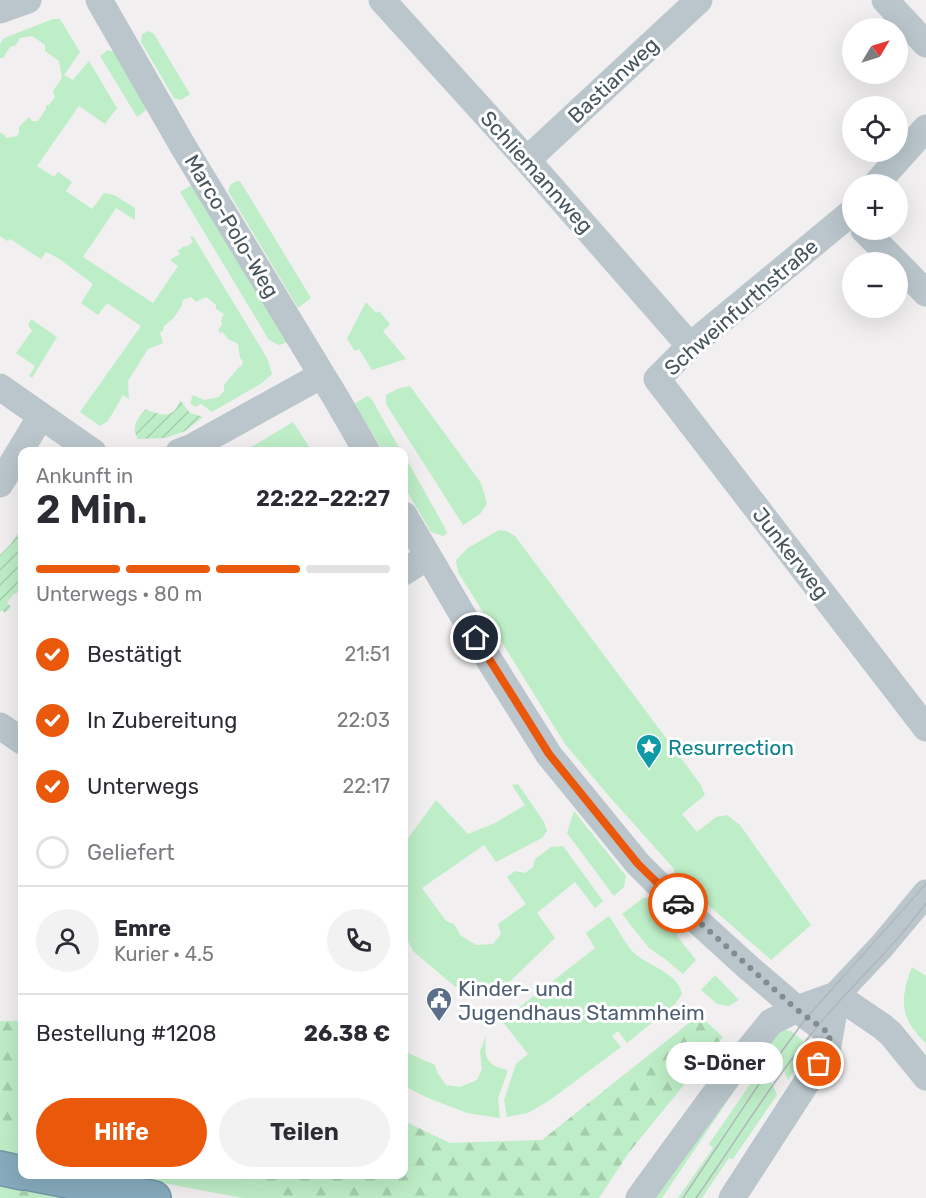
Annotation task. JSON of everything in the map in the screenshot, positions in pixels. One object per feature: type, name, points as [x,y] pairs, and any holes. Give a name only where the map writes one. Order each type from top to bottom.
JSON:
[{"type":"highway","points":[[0,1168],[18,1172]]},
{"type":"highway","points":[[57,1179],[154,1198]]},
{"type":"street","points":[[0,10],[28,0]]},
{"type":"street","name":"Marco-Polo-Weg","points":[[99,0],[184,148],[364,447]]},
{"type":"street","name":"Bastianweg","points":[[527,160],[699,0]]},
{"type":"street","points":[[885,0],[926,44]]},
{"type":"street","name":"Schliemannweg","points":[[385,1],[690,346]]},
{"type":"street","points":[[885,174],[926,128]]},
{"type":"street","name":"Schweinfurthstraße","points":[[657,379],[690,346],[842,227]]},
{"type":"street","points":[[875,240],[886,252]]},
{"type":"street","points":[[908,274],[926,293]]},
{"type":"street","points":[[192,447],[322,375]]},
{"type":"street","name":"Junkerweg","points":[[657,379],[926,728]]},
{"type":"street","points":[[0,387],[86,447]]},
{"type":"street","points":[[23,447],[42,417]]},
{"type":"street","points":[[0,484],[18,455]]},
{"type":"street","points":[[408,522],[546,750],[638,864],[749,968],[796,1009],[830,1034]]},
{"type":"street","points":[[408,570],[428,557]]},
{"type":"street","points":[[0,726],[18,738]]},
{"type":"street","points":[[639,1198],[737,1064],[771,1022],[796,1009],[836,995],[896,930],[926,892]]},
{"type":"street","points":[[732,1198],[828,1051],[836,995]]},
{"type":"street","points":[[836,995],[891,1034],[926,1077]]},
{"type":"green space","points":[[53,19],[60,19],[80,52],[64,75],[73,80],[89,61],[117,108],[105,124],[79,106],[37,166],[54,177],[58,172],[72,182],[66,191],[92,209],[104,193],[114,195],[135,208],[135,220],[116,208],[83,257],[153,303],[178,266],[170,260],[180,254],[178,251],[184,246],[193,242],[190,237],[193,236],[267,358],[272,374],[262,383],[212,412],[201,404],[195,407],[190,403],[193,395],[204,400],[219,397],[224,391],[224,385],[241,367],[243,361],[240,358],[238,344],[218,330],[222,325],[224,314],[216,309],[216,305],[206,297],[196,302],[191,297],[183,300],[181,307],[160,333],[163,343],[148,349],[128,381],[129,399],[123,395],[108,421],[100,426],[80,412],[141,326],[107,303],[98,315],[81,303],[93,284],[58,258],[46,252],[41,259],[10,239],[7,241],[0,236],[0,133],[7,138],[17,136],[19,127],[29,117],[32,121],[38,121],[46,105],[49,105],[55,97],[53,91],[62,78],[59,61],[45,51],[45,45],[32,36],[20,38],[3,58],[0,58],[0,44],[4,38]]},
{"type":"green space","points":[[149,31],[154,34],[190,94],[181,100],[174,98],[141,42],[142,34]]},
{"type":"green space","points":[[108,50],[114,52],[148,106],[137,117],[100,56]]},
{"type":"green space","points":[[240,181],[311,298],[298,308],[228,191],[231,184]]},
{"type":"green space","points":[[194,184],[288,342],[279,345],[269,340],[180,192]]},
{"type":"green space","points":[[366,302],[376,313],[379,311],[390,324],[383,331],[406,359],[372,370],[359,349],[355,351],[347,339]]},
{"type":"green space","points":[[31,319],[57,337],[32,378],[29,376],[35,366],[16,353],[32,331],[28,325]]},
{"type":"green space","points":[[410,386],[481,483],[487,504],[480,514],[463,525],[386,404],[386,395]]},
{"type":"green space","points":[[367,396],[371,398],[399,447],[381,447],[354,404]]},
{"type":"green space","points":[[180,400],[190,413],[203,417],[185,431],[166,438],[138,439],[135,427],[146,409],[162,414],[171,413]]},
{"type":"green space","points":[[293,422],[309,447],[252,447]]},
{"type":"green space","points":[[408,462],[447,533],[443,536],[431,532],[408,493]]},
{"type":"green space","points":[[499,530],[507,531],[515,536],[701,785],[705,795],[682,814],[697,832],[716,817],[727,815],[740,825],[811,925],[771,960],[698,896],[691,897],[674,883],[674,869],[565,744],[458,572],[456,560],[468,548]]},
{"type":"green space","points":[[18,533],[18,591],[7,603],[11,607],[5,613],[2,610],[0,612],[0,555]]},
{"type":"green space","points":[[518,784],[544,822],[547,831],[542,838],[496,862],[484,845],[422,888],[446,921],[454,924],[460,935],[476,945],[493,944],[501,934],[498,924],[526,904],[507,877],[515,871],[525,873],[533,867],[535,859],[551,847],[563,846],[603,901],[595,908],[575,882],[537,913],[555,938],[502,989],[466,996],[413,951],[408,941],[408,838],[436,800],[468,834],[495,823],[525,805],[512,785]]},
{"type":"green space","points":[[574,811],[626,876],[624,887],[614,896],[567,833]]},
{"type":"green space","points":[[643,898],[653,898],[661,903],[673,918],[677,936],[696,960],[683,974],[649,948],[622,914]]},
{"type":"green space","points":[[609,916],[633,952],[675,980],[682,994],[675,1004],[627,1043],[618,1031],[612,1036],[621,1047],[550,1100],[528,1113],[507,1117],[504,1100],[516,1064],[528,1054],[502,1021],[595,948],[586,933]]},
{"type":"green space","points":[[912,967],[926,976],[926,1044],[912,1027],[905,1010],[905,988]]},
{"type":"green space","points":[[715,975],[739,1000],[729,1006],[717,1004],[701,990]]},
{"type":"green space","points":[[699,1015],[723,1037],[630,1151],[599,1198],[289,1198],[241,1179],[408,1179],[408,1123],[450,1143],[542,1140]]},
{"type":"green space","points":[[0,1021],[18,1021],[18,1134],[0,1130]]},
{"type":"green space","points":[[780,1029],[791,1031],[811,1048],[812,1057],[808,1066],[801,1060],[788,1080],[774,1048],[765,1042]]},
{"type":"green space","points":[[486,1036],[488,1059],[495,1066],[508,1070],[498,1099],[500,1118],[467,1113],[408,1088],[408,1053],[435,1065],[446,1085],[460,1087],[477,1080],[482,1069],[480,1051]]},
{"type":"green space","points":[[764,1064],[777,1095],[733,1159],[729,1158],[702,1198],[678,1198],[713,1148],[709,1144]]},
{"type":"green space","points":[[743,1078],[662,1198],[648,1198]]},
{"type":"green space","points":[[0,1130],[18,1134],[18,1154],[0,1151]]},
{"type":"green space","points":[[143,1179],[241,1179],[289,1198],[242,1198]]},
{"type":"green space","points":[[0,1185],[65,1198],[0,1198]]},
{"type":"tram line","points":[[683,1198],[771,1066],[807,1017],[926,884]]},
{"type":"tram line","points":[[696,1198],[801,1047],[926,903]]},
{"type":"way so far","points":[[678,903],[796,1009],[830,1034],[828,1051],[819,1064]]},
{"type":"place","name":"Resurrection","points":[[649,770]]},
{"type":"place","name":"Kinder- und Jugendhaus Stammheim","points":[[439,1023]]},
{"type":"place","name":"S-Döner","points":[[819,1064]]},
{"type":"route","points":[[476,638],[549,754],[638,864],[678,903]]}]
